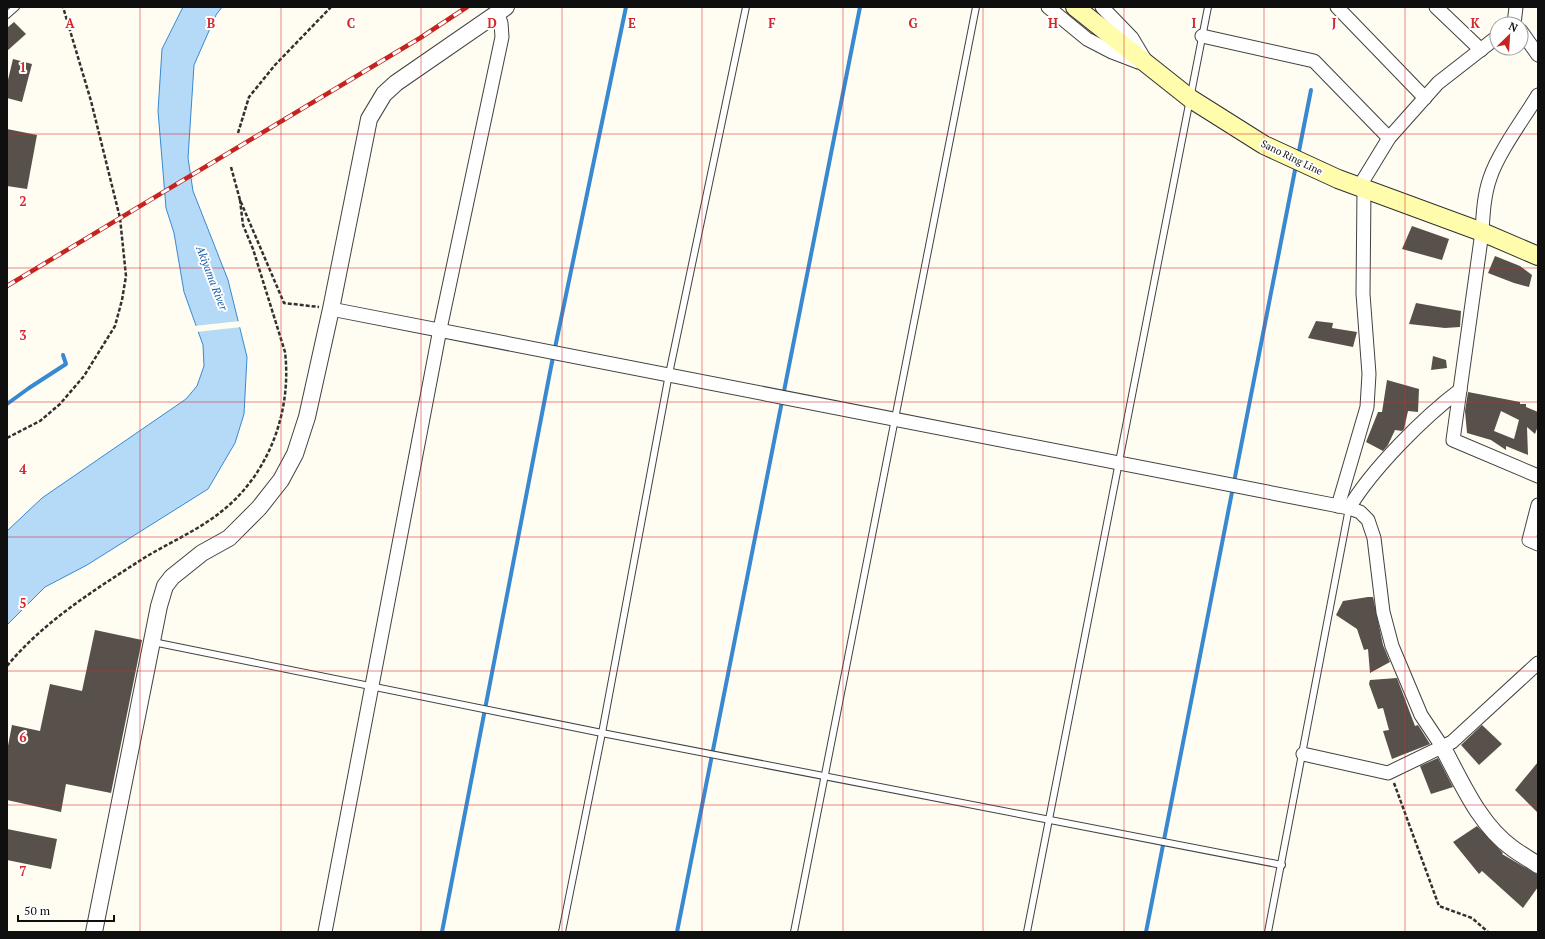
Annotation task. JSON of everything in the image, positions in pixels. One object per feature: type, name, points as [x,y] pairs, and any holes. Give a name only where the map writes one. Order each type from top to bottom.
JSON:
[{"type":"main road","name":"Sano Ring Line","points":[[1075,7],[1191,99],[1264,145],[1361,188],[1482,232],[1538,256]]},
{"type":"street","points":[[1048,7],[1087,39],[1112,52],[1149,66]]},
{"type":"street","points":[[1102,7],[1132,38],[1149,66]]},
{"type":"street","points":[[1337,7],[1425,98]]},
{"type":"street","points":[[1436,7],[1481,50]]},
{"type":"street","points":[[94,932],[152,642],[165,586],[172,577],[202,553],[229,538],[259,508],[281,480],[295,454],[307,417],[331,309],[369,119],[376,105],[384,94],[396,83],[502,10]]},
{"type":"street","points":[[325,932],[440,329],[502,37],[502,10]]},
{"type":"street","points":[[1202,36],[1314,61],[1389,138]]},
{"type":"street","points":[[1529,42],[1538,55]]},
{"type":"street","points":[[1344,507],[1367,406],[1369,374],[1363,294],[1361,188],[1389,138],[1438,83],[1489,44]]},
{"type":"street","points":[[1538,95],[1490,176],[1484,206],[1482,232],[1453,440],[1538,476]]},
{"type":"street","points":[[331,309],[440,329],[894,420],[1344,507],[1360,512],[1368,520],[1374,538],[1383,612],[1392,646],[1421,715],[1443,748],[1479,813],[1495,832],[1512,848],[1538,865]]},
{"type":"street","points":[[1344,507],[1357,495],[1397,449],[1460,390]]},
{"type":"street","points":[[1538,505],[1529,540],[1538,544]]},
{"type":"street","points":[[1303,754],[1388,773],[1443,748],[1452,742],[1538,663]]},
{"type":"lane","points":[[7,15],[16,7]]},
{"type":"lane","points":[[562,932],[602,733],[669,374],[746,7]]},
{"type":"lane","points":[[794,932],[976,7]]},
{"type":"lane","points":[[1027,932],[1208,7]]},
{"type":"lane","points":[[1268,932],[1303,754],[1344,507]]},
{"type":"lane","points":[[152,642],[372,685],[602,733],[1282,865]]},
{"type":"path","points":[[7,438],[40,421],[60,404],[84,376],[115,326],[122,300],[126,276],[120,218],[91,101],[63,7]]},
{"type":"path","points":[[238,133],[249,97],[275,65],[331,7]]},
{"type":"path","points":[[7,666],[48,624],[145,558],[222,512],[249,484],[263,462],[282,418],[286,391],[287,369],[282,344],[253,249],[244,225],[240,200],[231,167]]},
{"type":"path","points":[[240,200],[284,303],[331,309]]},
{"type":"path","points":[[1388,773],[1403,805],[1439,906],[1472,918],[1488,932]]},
{"type":"water","name":"Akiyama River","points":[[183,7],[222,7],[216,15],[194,65],[188,158],[193,191],[228,280],[247,357],[244,414],[235,443],[208,489],[87,565],[45,587],[7,625],[7,531],[42,498],[186,399],[197,386],[204,366],[203,345],[184,292],[174,233],[166,208],[158,111],[162,49]]},
{"type":"pier","points":[[240,321],[242,327],[196,332],[194,326]]},
{"type":"building","points":[[14,22],[26,34],[7,51],[7,28]]},
{"type":"building","points":[[13,59],[32,64],[22,102],[7,98],[7,84]]},
{"type":"building","points":[[7,129],[37,135],[27,189],[7,186]]},
{"type":"building","points":[[1412,226],[1449,239],[1442,260],[1402,249]]},
{"type":"building","points":[[1495,256],[1520,266],[1532,275],[1529,287],[1488,273]]},
{"type":"building","points":[[1416,303],[1461,311],[1460,327],[1445,328],[1409,324]]},
{"type":"building","points":[[1316,321],[1333,323],[1332,328],[1357,332],[1353,347],[1308,338]]},
{"type":"building","points":[[1433,356],[1446,360],[1447,368],[1431,370]]},
{"type":"building","points":[[1387,380],[1419,389],[1418,412],[1408,411],[1404,429],[1402,431],[1395,430],[1388,445],[1383,451],[1366,442],[1378,412],[1382,412]]},
{"type":"building","points":[[1468,392],[1520,402],[1520,404],[1526,404],[1526,407],[1538,412],[1538,426],[1535,434],[1527,427],[1528,455],[1506,446],[1506,450],[1491,440],[1467,433],[1465,411]],"holes":[[[1501,411],[1519,420],[1514,439],[1494,431]]]},
{"type":"building","points":[[1373,597],[1383,645],[1390,662],[1370,673],[1368,649],[1364,650],[1357,629],[1336,615],[1343,601]]},
{"type":"building","points":[[95,630],[142,640],[111,793],[66,784],[61,812],[7,800],[7,751],[12,725],[40,731],[50,684],[82,691]]},
{"type":"building","points":[[1397,678],[1415,726],[1418,725],[1430,744],[1392,759],[1383,731],[1389,730],[1383,708],[1378,709],[1369,684],[1370,680]]},
{"type":"building","points":[[1482,725],[1502,744],[1479,765],[1461,745]]},
{"type":"building","points":[[1438,758],[1453,787],[1431,794],[1420,766]]},
{"type":"building","points":[[1538,762],[1538,813],[1515,790]]},
{"type":"building","points":[[1477,826],[1503,853],[1502,854],[1538,875],[1538,887],[1523,908],[1482,871],[1479,874],[1453,842]]},
{"type":"building","points":[[7,829],[57,839],[51,869],[7,860]]},
{"type":"waterway","points":[[442,932],[551,367],[626,7]]},
{"type":"waterway","points":[[677,932],[860,7]]},
{"type":"waterway","points":[[1298,156],[1311,90]]},
{"type":"waterway","points":[[1146,932],[1296,165]]},
{"type":"waterway","points":[[7,404],[66,364],[63,355]]},
{"type":"railway","points":[[7,286],[420,38],[467,7]]}]
